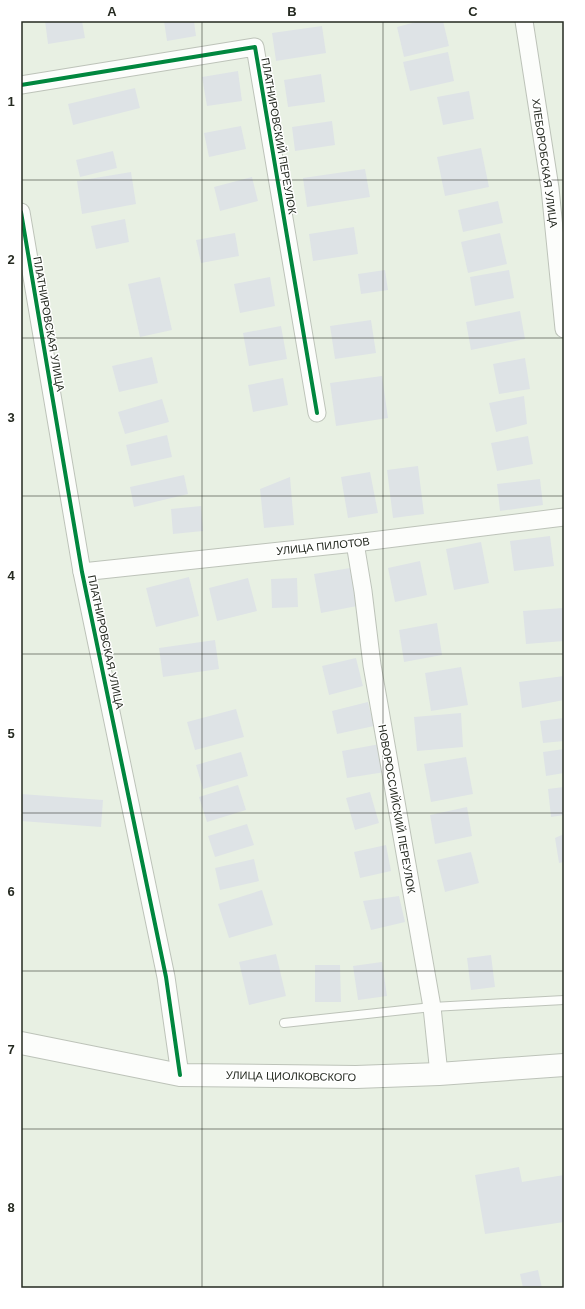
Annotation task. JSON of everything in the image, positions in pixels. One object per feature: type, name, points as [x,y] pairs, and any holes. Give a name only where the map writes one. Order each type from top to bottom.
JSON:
[{"type":"main road","name":"УЛИЦА ЦИОЛКОВСКОГО","points":[[21,1043],[180,1075],[356,1077],[439,1074],[564,1065]]},
{"type":"street","name":"ХЛЕБОРОБСКАЯ УЛИЦА","points":[[524,21],[550,188],[564,329]]},
{"type":"street","name":"ПЛАТНИРОВСКИЙ ПЕРЕУЛОК","points":[[21,85],[255,47],[318,413]]},
{"type":"street","name":"ПЛАТНИРОВСКАЯ УЛИЦА","points":[[21,212],[82,572],[166,977],[180,1075]]},
{"type":"street","name":"УЛИЦА ПИЛОТОВ","points":[[82,572],[355,543],[564,517]]},
{"type":"street","name":"НОВОРОССИЙСКИЙ ПЕРЕУЛОК","points":[[355,543],[363,591],[372,665],[432,1008],[439,1074]]},
{"type":"lane","points":[[284,1023],[432,1008],[564,1000]]},
{"type":"building","points":[[45,21],[82,21],[85,38],[48,44]]},
{"type":"building","points":[[164,21],[194,21],[196,36],[167,41]]},
{"type":"building","points":[[420,21],[443,21],[449,46],[404,57],[397,27]]},
{"type":"building","points":[[322,26],[326,53],[276,61],[272,33]]},
{"type":"building","points":[[448,52],[454,81],[410,91],[403,62]]},
{"type":"building","points":[[238,71],[242,101],[207,106],[202,77]]},
{"type":"building","points":[[321,74],[325,102],[288,107],[284,80]]},
{"type":"building","points":[[135,88],[140,108],[73,125],[68,104]]},
{"type":"building","points":[[469,91],[474,119],[443,125],[437,97]]},
{"type":"building","points":[[332,121],[335,145],[295,151],[292,127]]},
{"type":"building","points":[[241,126],[246,149],[209,157],[204,133]]},
{"type":"building","points":[[481,148],[489,187],[445,196],[437,157]]},
{"type":"building","points":[[113,151],[117,168],[80,177],[76,160]]},
{"type":"building","points":[[365,169],[370,197],[307,207],[303,178]]},
{"type":"building","points":[[131,172],[136,204],[82,214],[77,181]]},
{"type":"building","points":[[252,177],[258,201],[220,211],[214,187]]},
{"type":"building","points":[[498,201],[503,223],[463,232],[458,210]]},
{"type":"building","points":[[125,219],[129,242],[96,249],[91,226]]},
{"type":"building","points":[[354,227],[358,254],[313,261],[309,234]]},
{"type":"building","points":[[235,233],[239,256],[201,263],[196,240]]},
{"type":"building","points":[[500,233],[507,264],[468,273],[461,242]]},
{"type":"building","points":[[385,270],[388,290],[361,294],[358,274]]},
{"type":"building","points":[[509,270],[514,298],[475,306],[470,277]]},
{"type":"building","points":[[160,277],[172,330],[140,337],[128,284]]},
{"type":"building","points":[[270,277],[275,306],[240,313],[234,284]]},
{"type":"building","points":[[520,311],[525,339],[471,350],[466,322]]},
{"type":"building","points":[[371,320],[376,353],[335,359],[330,326]]},
{"type":"building","points":[[281,326],[287,359],[249,366],[243,333]]},
{"type":"building","points":[[152,357],[158,383],[119,392],[112,366]]},
{"type":"building","points":[[525,358],[530,389],[499,394],[493,364]]},
{"type":"building","points":[[382,376],[388,418],[336,426],[330,383]]},
{"type":"building","points":[[283,378],[288,405],[253,412],[248,385]]},
{"type":"building","points":[[524,396],[527,424],[496,432],[489,403]]},
{"type":"building","points":[[162,399],[169,422],[125,434],[118,412]]},
{"type":"building","points":[[167,435],[172,457],[131,466],[126,445]]},
{"type":"building","points":[[528,436],[533,464],[497,471],[491,443]]},
{"type":"building","points":[[418,466],[424,514],[393,518],[387,470]]},
{"type":"building","points":[[370,472],[378,513],[348,518],[341,477]]},
{"type":"building","points":[[184,475],[188,494],[134,507],[130,487]]},
{"type":"building","points":[[290,477],[294,525],[264,528],[260,489]]},
{"type":"building","points":[[540,479],[543,505],[500,511],[497,484]]},
{"type":"building","points":[[201,506],[203,531],[173,534],[171,509]]},
{"type":"building","points":[[550,536],[554,566],[514,571],[510,541]]},
{"type":"building","points":[[481,542],[489,583],[454,590],[446,549]]},
{"type":"building","points":[[420,561],[427,595],[395,602],[388,568]]},
{"type":"building","points":[[350,568],[357,606],[321,613],[314,574]]},
{"type":"building","points":[[189,577],[199,616],[156,627],[146,588]]},
{"type":"building","points":[[248,578],[257,611],[217,621],[209,588]]},
{"type":"building","points":[[297,578],[298,607],[272,608],[271,579]]},
{"type":"building","points":[[563,608],[564,641],[526,644],[523,611]]},
{"type":"building","points":[[437,623],[442,655],[404,662],[399,630]]},
{"type":"building","points":[[215,640],[219,669],[163,677],[159,648]]},
{"type":"building","points":[[356,658],[363,686],[329,695],[322,666]]},
{"type":"building","points":[[461,667],[468,705],[431,711],[425,673]]},
{"type":"building","points":[[564,676],[564,700],[522,708],[519,682]]},
{"type":"building","points":[[368,702],[374,726],[337,734],[332,711]]},
{"type":"building","points":[[236,709],[244,737],[195,750],[187,722]]},
{"type":"building","points":[[461,713],[463,747],[417,751],[414,717]]},
{"type":"building","points":[[564,718],[564,741],[543,743],[540,721]]},
{"type":"building","points":[[380,744],[385,772],[347,778],[342,751]]},
{"type":"building","points":[[564,749],[564,773],[546,776],[543,752]]},
{"type":"building","points":[[241,752],[248,776],[203,789],[196,765]]},
{"type":"building","points":[[466,757],[473,794],[431,802],[424,764]]},
{"type":"building","points":[[238,785],[246,810],[207,822],[199,797]]},
{"type":"building","points":[[564,787],[564,815],[551,817],[548,789]]},
{"type":"building","points":[[370,792],[379,823],[355,830],[346,798]]},
{"type":"building","points":[[21,794],[103,800],[101,827],[21,821]]},
{"type":"building","points":[[467,807],[472,836],[435,844],[430,815]]},
{"type":"building","points":[[247,824],[254,845],[215,857],[208,836]]},
{"type":"building","points":[[564,834],[564,862],[559,863],[555,838]]},
{"type":"building","points":[[386,845],[391,871],[360,878],[354,852]]},
{"type":"building","points":[[471,852],[479,883],[445,892],[437,860]]},
{"type":"building","points":[[254,859],[259,881],[220,890],[215,868]]},
{"type":"building","points":[[262,890],[273,925],[229,938],[218,904]]},
{"type":"building","points":[[399,896],[405,922],[371,930],[363,901]]},
{"type":"building","points":[[276,954],[286,996],[249,1005],[239,962]]},
{"type":"building","points":[[491,955],[495,987],[471,990],[467,958]]},
{"type":"building","points":[[382,962],[387,996],[358,1000],[353,966]]},
{"type":"building","points":[[315,965],[340,965],[341,1002],[315,1002]]},
{"type":"building","points":[[519,1167],[522,1182],[564,1175],[564,1222],[485,1234],[475,1175]]},
{"type":"building","points":[[538,1270],[542,1288],[523,1288],[520,1274]]},
{"type":"cycle path","points":[[21,85],[255,47],[317,413]]},
{"type":"cycle path","points":[[21,212],[82,572],[166,977],[180,1075]]}]
